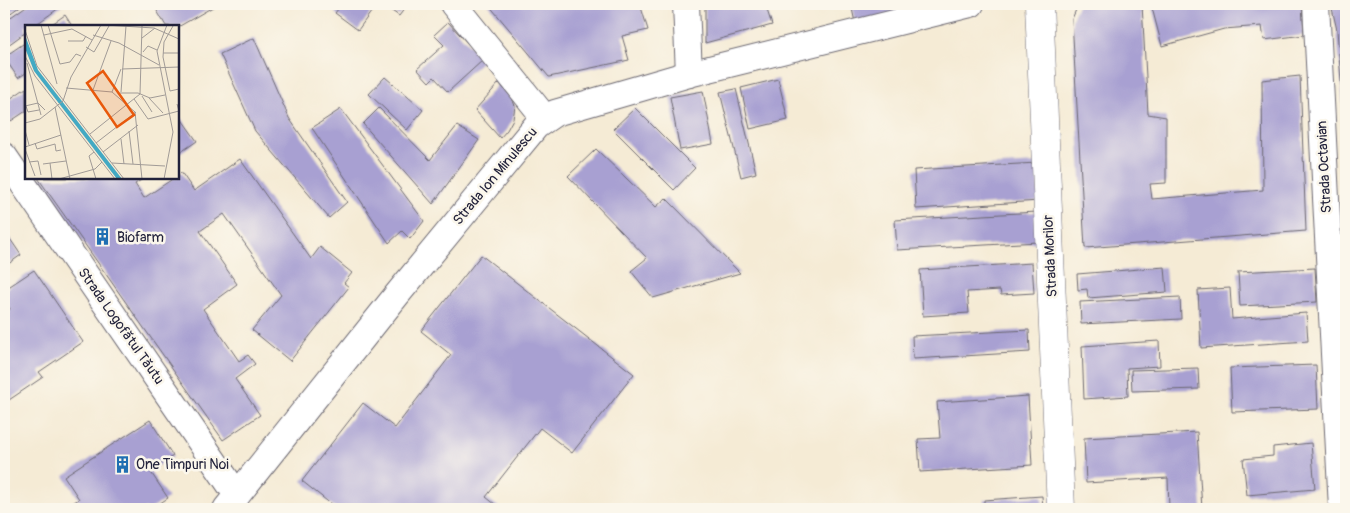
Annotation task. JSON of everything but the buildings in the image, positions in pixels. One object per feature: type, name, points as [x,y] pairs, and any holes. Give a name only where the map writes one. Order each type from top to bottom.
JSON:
[{"type":"street","points":[[453,4],[545,118]]},
{"type":"street","points":[[686,4],[688,74]]},
{"type":"street","name":"Strada Ion Minulescu","points":[[232,502],[403,289],[536,126],[545,118],[555,112],[688,74],[971,4]]},
{"type":"street","name":"Strada Morilor","points":[[1039,4],[1061,509]]},
{"type":"street","name":"Strada Octavian","points":[[1316,4],[1342,509]]},
{"type":"street","name":"Strada Logofătul Tăutu","points":[[4,156],[232,502]]},
{"type":"place","name":"Biofarm","points":[[103,237]]},
{"type":"place","name":"One Timpuri Noi","points":[[122,464]]}]
